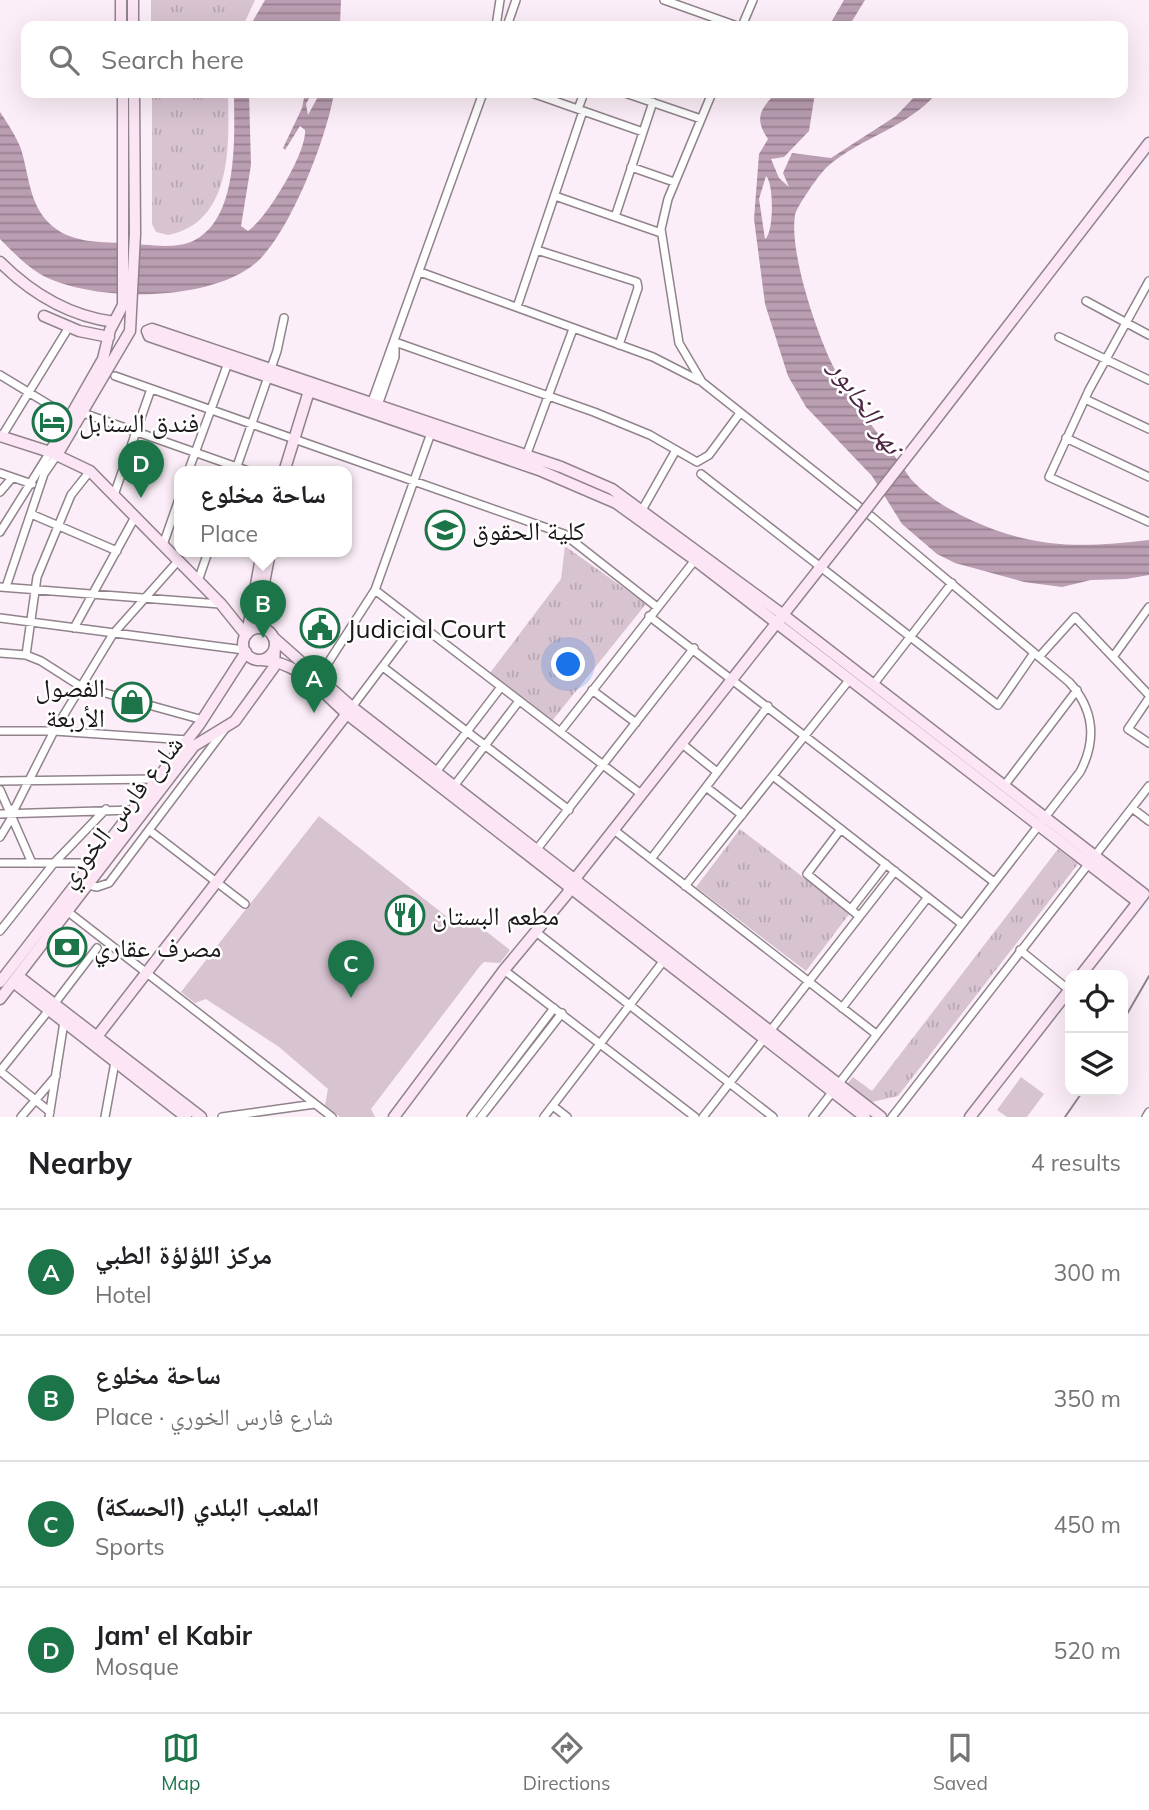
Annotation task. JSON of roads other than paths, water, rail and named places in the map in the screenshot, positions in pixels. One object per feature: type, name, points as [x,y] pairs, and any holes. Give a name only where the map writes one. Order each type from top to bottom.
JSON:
[{"type":"street","points":[[121,0],[121,21]]},
{"type":"street","points":[[133,0],[133,21]]},
{"type":"street","points":[[497,21],[500,0]]},
{"type":"street","points":[[508,21],[516,0]]},
{"type":"street","points":[[664,0],[725,21]]},
{"type":"street","points":[[742,21],[753,0]]},
{"type":"street","points":[[122,98],[130,215]]},
{"type":"street","points":[[76,414],[127,338],[134,98]]},
{"type":"street","points":[[373,408],[394,357],[396,342],[481,98]]},
{"type":"street","points":[[546,98],[643,132]]},
{"type":"street","points":[[517,307],[555,196],[583,98]]},
{"type":"street","points":[[641,98],[701,119]]},
{"type":"street","points":[[702,382],[679,343],[661,233],[674,183],[710,98]]},
{"type":"street","points":[[615,217],[653,102]]},
{"type":"street","points":[[394,1117],[504,970],[860,517],[1149,143]]},
{"type":"street","points":[[631,167],[674,183]]},
{"type":"street","points":[[555,196],[661,233]]},
{"type":"street","points":[[537,250],[637,282],[638,288],[619,345]]},
{"type":"street","points":[[0,262],[26,286],[49,300],[82,316],[114,322]]},
{"type":"street","points":[[420,272],[665,362],[702,382],[952,583],[1037,655],[1077,690],[1090,715],[1089,753],[1080,772],[813,1117]]},
{"type":"street","points":[[1148,284],[1085,399],[1049,477],[1149,522]]},
{"type":"street","points":[[128,299],[114,322],[103,359],[44,474],[3,587],[221,604]]},
{"type":"street","points":[[1086,301],[1149,335]]},
{"type":"street","points":[[44,316],[69,327],[109,337]]},
{"type":"street","points":[[237,466],[270,372],[284,318]]},
{"type":"street","points":[[69,327],[1,436],[54,453],[90,471],[174,557]]},
{"type":"street","points":[[698,557],[599,494],[431,433],[373,408],[310,391],[270,372],[228,363],[149,336],[147,331],[152,329],[373,408],[599,482],[642,510],[698,557],[873,685],[1004,786],[1088,864],[1144,895]]},
{"type":"street","points":[[526,456],[573,329]]},
{"type":"street","points":[[1059,337],[1149,380]]},
{"type":"street","points":[[396,342],[548,395],[635,429],[692,460],[703,460],[740,413]]},
{"type":"street","points":[[190,466],[228,363]]},
{"type":"street","points":[[0,375],[29,393],[76,414],[136,432],[228,466]]},
{"type":"street","points":[[115,376],[564,534],[657,607]]},
{"type":"street","points":[[114,495],[151,389]]},
{"type":"street","points":[[286,466],[310,391]]},
{"type":"street","points":[[1085,399],[1149,429]]},
{"type":"street","points":[[319,677],[375,590],[431,433]]},
{"type":"street","points":[[1066,438],[1149,477]]},
{"type":"street","points":[[642,510],[676,450]]},
{"type":"street","points":[[0,532],[29,483],[54,453]]},
{"type":"street","points":[[26,655],[33,589],[71,495],[90,471]]},
{"type":"street","points":[[0,473],[40,486]]},
{"type":"street","points":[[701,474],[998,705],[1037,655],[1074,617],[1149,696],[1128,729],[1149,743]]},
{"type":"street","points":[[0,492],[12,478]]},
{"type":"street","points":[[163,545],[174,513]]},
{"type":"street","points":[[31,514],[117,551]]},
{"type":"street","points":[[74,628],[135,517]]},
{"type":"street","points":[[174,557],[221,604],[247,635]]},
{"type":"street","points":[[198,581],[206,557]]},
{"type":"street","points":[[0,982],[203,720],[245,651],[261,557]]},
{"type":"street","points":[[269,557],[258,614],[260,628],[319,677],[349,710],[537,849],[572,884]]},
{"type":"street","points":[[560,732],[698,557]]},
{"type":"street","points":[[0,837],[54,730],[113,634],[178,561]]},
{"type":"street","points":[[873,685],[952,583]]},
{"type":"street","points":[[375,590],[641,794]]},
{"type":"street","points":[[1113,657],[1149,607]]},
{"type":"street","points":[[649,616],[732,677],[994,882]]},
{"type":"street","points":[[0,618],[245,651],[274,665],[298,671],[835,1088],[881,1117]]},
{"type":"street","points":[[779,618],[850,679],[1043,822],[1096,855],[1144,895]]},
{"type":"street","points":[[94,1039],[416,622]]},
{"type":"street","points":[[247,635],[260,628]]},
{"type":"street","points":[[261,660],[271,655],[274,640]]},
{"type":"street","points":[[274,640],[274,665]]},
{"type":"street","points":[[537,849],[694,648]]},
{"type":"street","points":[[0,653],[26,655],[80,686],[203,720]]},
{"type":"street","name":"شارع فارس الخوري","points":[[0,999],[194,746],[235,721],[274,665]]},
{"type":"street","points":[[383,667],[569,810]]},
{"type":"street","points":[[685,886],[850,679]]},
{"type":"street","points":[[436,772],[501,687]]},
{"type":"street","points":[[592,690],[636,723]]},
{"type":"street","points":[[1004,786],[1077,690]]},
{"type":"street","points":[[454,786],[519,701]]},
{"type":"street","points":[[651,859],[768,706]]},
{"type":"street","points":[[88,885],[100,887],[109,883],[225,729]]},
{"type":"street","points":[[0,731],[54,730],[188,740]]},
{"type":"street","points":[[681,743],[717,772]]},
{"type":"street","points":[[773,776],[962,923]]},
{"type":"street","points":[[0,781],[157,779]]},
{"type":"street","points":[[706,786],[742,815]]},
{"type":"street","points":[[892,1117],[1149,786]]},
{"type":"street","points":[[0,790],[32,863]]},
{"type":"street","points":[[1132,808],[1149,821]]},
{"type":"street","points":[[0,932],[54,863],[106,809]]},
{"type":"street","points":[[0,814],[133,810]]},
{"type":"street","points":[[841,829],[807,874],[859,916]]},
{"type":"street","points":[[149,830],[245,904]]},
{"type":"street","points":[[614,830],[876,1034]]},
{"type":"street","points":[[0,863],[91,863]]},
{"type":"street","points":[[850,909],[886,864]]},
{"type":"street","points":[[703,1117],[895,871]]},
{"type":"street","points":[[1085,970],[1144,895]]},
{"type":"street","points":[[842,1008],[928,897]]},
{"type":"street","points":[[67,911],[332,1117]]},
{"type":"street","points":[[536,932],[729,1084],[761,1114],[773,1117]]},
{"type":"street","points":[[50,1114],[0,1071],[97,948]]},
{"type":"street","points":[[1020,950],[1065,986]]},
{"type":"street","points":[[544,1117],[666,957]]},
{"type":"street","points":[[504,970],[692,1116]]},
{"type":"street","points":[[16,979],[201,1117]]},
{"type":"street","points":[[970,1117],[1065,996]]},
{"type":"street","points":[[52,1007],[64,1023],[94,1039],[115,1062],[186,1117]]},
{"type":"street","points":[[471,1117],[554,1007]]},
{"type":"street","points":[[481,1117],[562,1013]]},
{"type":"street","points":[[50,1114],[64,1023]]},
{"type":"street","points":[[105,1117],[115,1062]]},
{"type":"street","points":[[21,1117],[56,1076]]},
{"type":"street","points":[[835,1088],[865,1117]]},
{"type":"street","points":[[222,1117],[315,1104]]},
{"type":"street","points":[[552,1106],[567,1117]]},
{"type":"street","points":[[1146,1117],[1149,1112]]},
{"type":"railway","points":[[1128,1012],[1149,976]]},
{"type":"railway","points":[[1065,1117],[1080,1096]]},
{"type":"place","name":"فندق السنابل","points":[[52,422]]},
{"type":"place","name":"Jam' el Kabir","points":[[141,498]]},
{"type":"place","name":"كلية الحقوق","points":[[445,530]]},
{"type":"place","name":"Judicial Court","points":[[320,628]]},
{"type":"place","name":"ساحة مخلوع","points":[[263,638]]},
{"type":"place","name":"الفصول الأربعة","points":[[132,702]]},
{"type":"place","name":"مركز اللؤلؤة الطبي","points":[[314,713]]},
{"type":"place","name":"مطعم البستان","points":[[405,915]]},
{"type":"place","name":"مصرف عقاري","points":[[67,947]]},
{"type":"place","name":"الملعب البلدي (الحسكة)","points":[[351,998]]},
{"type":"water label","name":"نهر الخابور","points":[[867,406]]}]
